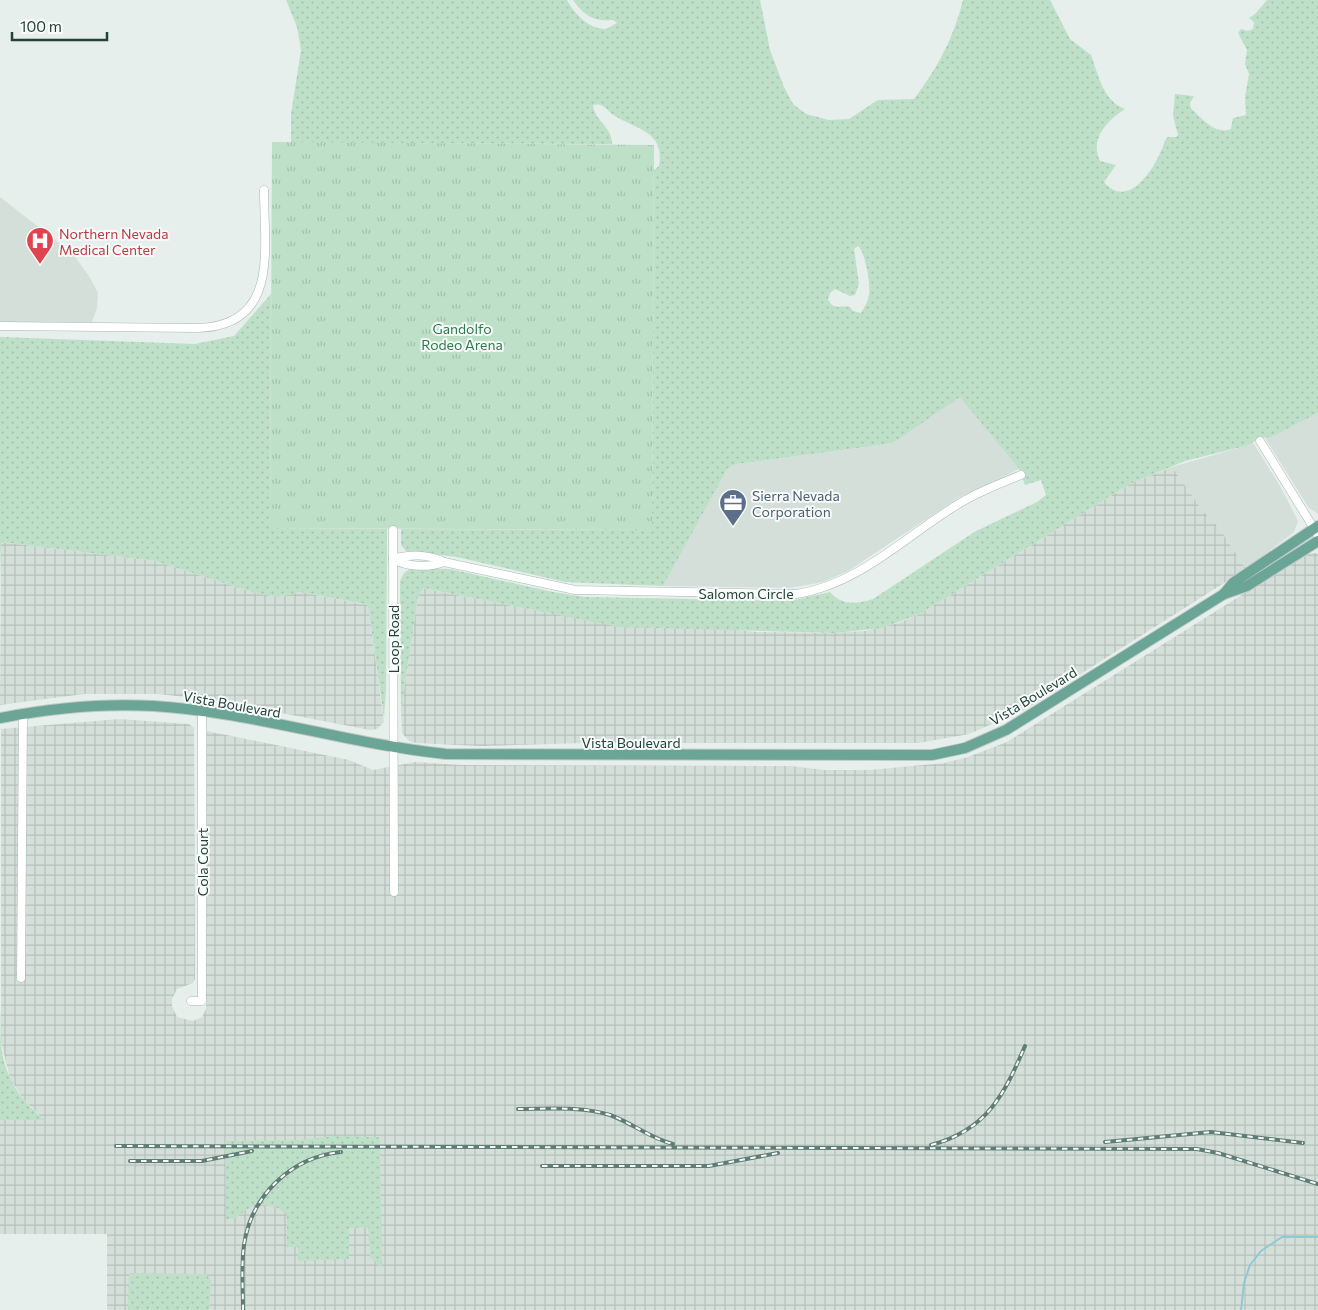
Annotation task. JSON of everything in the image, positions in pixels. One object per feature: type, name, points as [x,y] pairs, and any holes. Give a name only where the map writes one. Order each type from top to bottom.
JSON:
[{"type":"main road","name":"Vista Boulevard","points":[[1224,594],[1233,583],[1317,530]]},
{"type":"main road","name":"Vista Boulevard","points":[[0,718],[82,706],[153,706],[202,712],[393,747],[446,754],[885,756],[943,753],[978,743],[1006,730],[1224,594],[1247,586],[1318,541]]},
{"type":"street","points":[[0,326],[197,328],[218,327],[234,321],[253,304],[262,285],[264,190]]},
{"type":"street","points":[[1260,442],[1317,530]]},
{"type":"street","name":"Salomon Circle","points":[[393,560],[407,556],[430,556],[444,562],[575,590],[797,594],[821,589],[846,578],[962,502],[1021,475]]},
{"type":"street","name":"Loop Road","points":[[393,530],[394,892]]},
{"type":"street","name":"Cola Court","points":[[191,1001],[202,1001],[202,712]]},
{"type":"street","points":[[21,978],[23,714]]},
{"type":"shaded area","name":"Northern Nevada Medical Center","points":[[0,197],[72,253],[89,276],[98,293],[97,308],[92,322],[0,322]]},
{"type":"shaded area","points":[[960,396],[1019,469],[958,498],[848,571],[823,582],[789,588],[663,586],[728,468],[737,464],[887,444],[896,441]]},
{"type":"shaded area","points":[[1318,413],[1318,514],[1309,508],[1265,438]]},
{"type":"shaded area","points":[[1252,441],[1280,486],[1298,521],[1294,532],[1246,569],[1220,529],[1203,511],[1172,467],[1245,446]]},
{"type":"shaded area","points":[[1172,467],[1203,511],[1220,529],[1246,569],[1024,710],[969,734],[919,743],[584,743],[480,746],[416,743],[409,741],[402,733],[401,711],[418,596],[422,588],[554,614],[757,632],[836,633],[865,631],[898,623],[918,615],[1130,484]]},
{"type":"shaded area","points":[[1,542],[155,561],[255,593],[279,597],[300,592],[368,605],[384,722],[377,729],[370,730],[214,700],[158,694],[84,694],[0,705]]},
{"type":"shaded area","points":[[1307,554],[1318,554],[1318,1310],[107,1310],[107,1234],[0,1234],[0,1120],[44,1120],[24,1100],[10,1078],[1,1042],[1,729],[119,719],[189,724],[194,728],[195,979],[193,983],[177,989],[172,999],[172,1006],[177,1017],[193,1021],[202,1017],[206,1009],[207,731],[349,760],[373,770],[415,762],[461,765],[791,766],[825,770],[870,770],[944,763],[968,757],[1007,742]]},
{"type":"green space","points":[[286,0],[567,0],[588,24],[606,29],[617,23],[613,20],[595,19],[581,10],[573,0],[760,0],[770,50],[784,87],[793,104],[806,114],[829,120],[849,119],[878,100],[914,99],[944,52],[963,0],[1050,0],[1070,39],[1091,55],[1106,93],[1111,100],[1125,109],[1107,124],[1102,131],[1097,145],[1100,161],[1116,165],[1104,182],[1114,190],[1124,192],[1142,181],[1150,171],[1157,160],[1165,140],[1168,137],[1176,137],[1178,135],[1173,116],[1175,94],[1194,96],[1190,103],[1191,108],[1208,124],[1220,130],[1231,129],[1233,118],[1246,115],[1245,97],[1249,74],[1245,64],[1247,50],[1238,33],[1241,29],[1248,31],[1253,29],[1254,22],[1249,18],[1267,0],[1318,0],[1318,413],[1271,437],[1261,438],[1245,446],[1185,461],[1130,484],[918,615],[881,628],[836,633],[619,627],[423,588],[418,596],[401,711],[400,581],[404,573],[411,568],[450,569],[553,592],[585,597],[790,601],[830,592],[840,600],[856,603],[873,599],[976,531],[1037,502],[1046,495],[1041,480],[1025,485],[1019,469],[960,397],[896,441],[887,444],[737,464],[728,468],[663,586],[565,582],[457,557],[406,551],[401,545],[401,529],[652,530],[654,170],[659,166],[660,154],[654,138],[648,133],[623,121],[603,106],[597,104],[593,105],[594,110],[610,133],[612,144],[291,143],[291,114],[301,50],[297,27]],"holes":[[[858,246],[861,249],[869,284],[868,300],[861,313],[853,311],[850,307],[832,305],[828,299],[830,293],[835,289],[850,296],[855,295],[859,284],[854,249]]]},
{"type":"green space","name":"Gandolfo Rodeo Arena","points":[[272,142],[654,145],[652,530],[270,528]]},
{"type":"green space","points":[[271,294],[270,528],[387,529],[386,690],[384,718],[368,605],[300,592],[279,597],[255,593],[155,561],[1,542],[0,577],[0,337],[195,344],[234,336]]},
{"type":"green space","points":[[0,1009],[1,1044],[10,1077],[21,1096],[45,1120],[0,1120]]},
{"type":"green space","points":[[333,1136],[378,1137],[380,1139],[382,1268],[370,1257],[368,1227],[349,1228],[349,1259],[298,1261],[298,1247],[287,1247],[287,1214],[276,1207],[255,1204],[235,1218],[226,1220],[225,1141],[301,1140]]},
{"type":"green space","points":[[129,1273],[206,1274],[211,1281],[209,1310],[128,1310]]},
{"type":"waterway","points":[[1241,1310],[1244,1283],[1250,1265],[1261,1251],[1282,1237],[1318,1237]]},
{"type":"railway","points":[[931,1145],[966,1130],[980,1120],[1001,1095],[1025,1046]]},
{"type":"railway","points":[[518,1109],[564,1109],[599,1112],[618,1118],[673,1144]]},
{"type":"railway","points":[[1105,1142],[1211,1132],[1303,1143]]},
{"type":"railway","points":[[116,1146],[1197,1149],[1218,1153],[1318,1184]]},
{"type":"railway","points":[[130,1161],[202,1161],[252,1151]]},
{"type":"railway","points":[[243,1310],[242,1269],[244,1245],[248,1227],[255,1210],[276,1182],[290,1171],[323,1155],[341,1152]]},
{"type":"railway","points":[[542,1166],[709,1166],[778,1153]]},
{"type":"place","name":"Northern Nevada Medical Center","points":[[40,265]]},
{"type":"place","name":"Sierra Nevada Corporation","points":[[733,527]]}]
